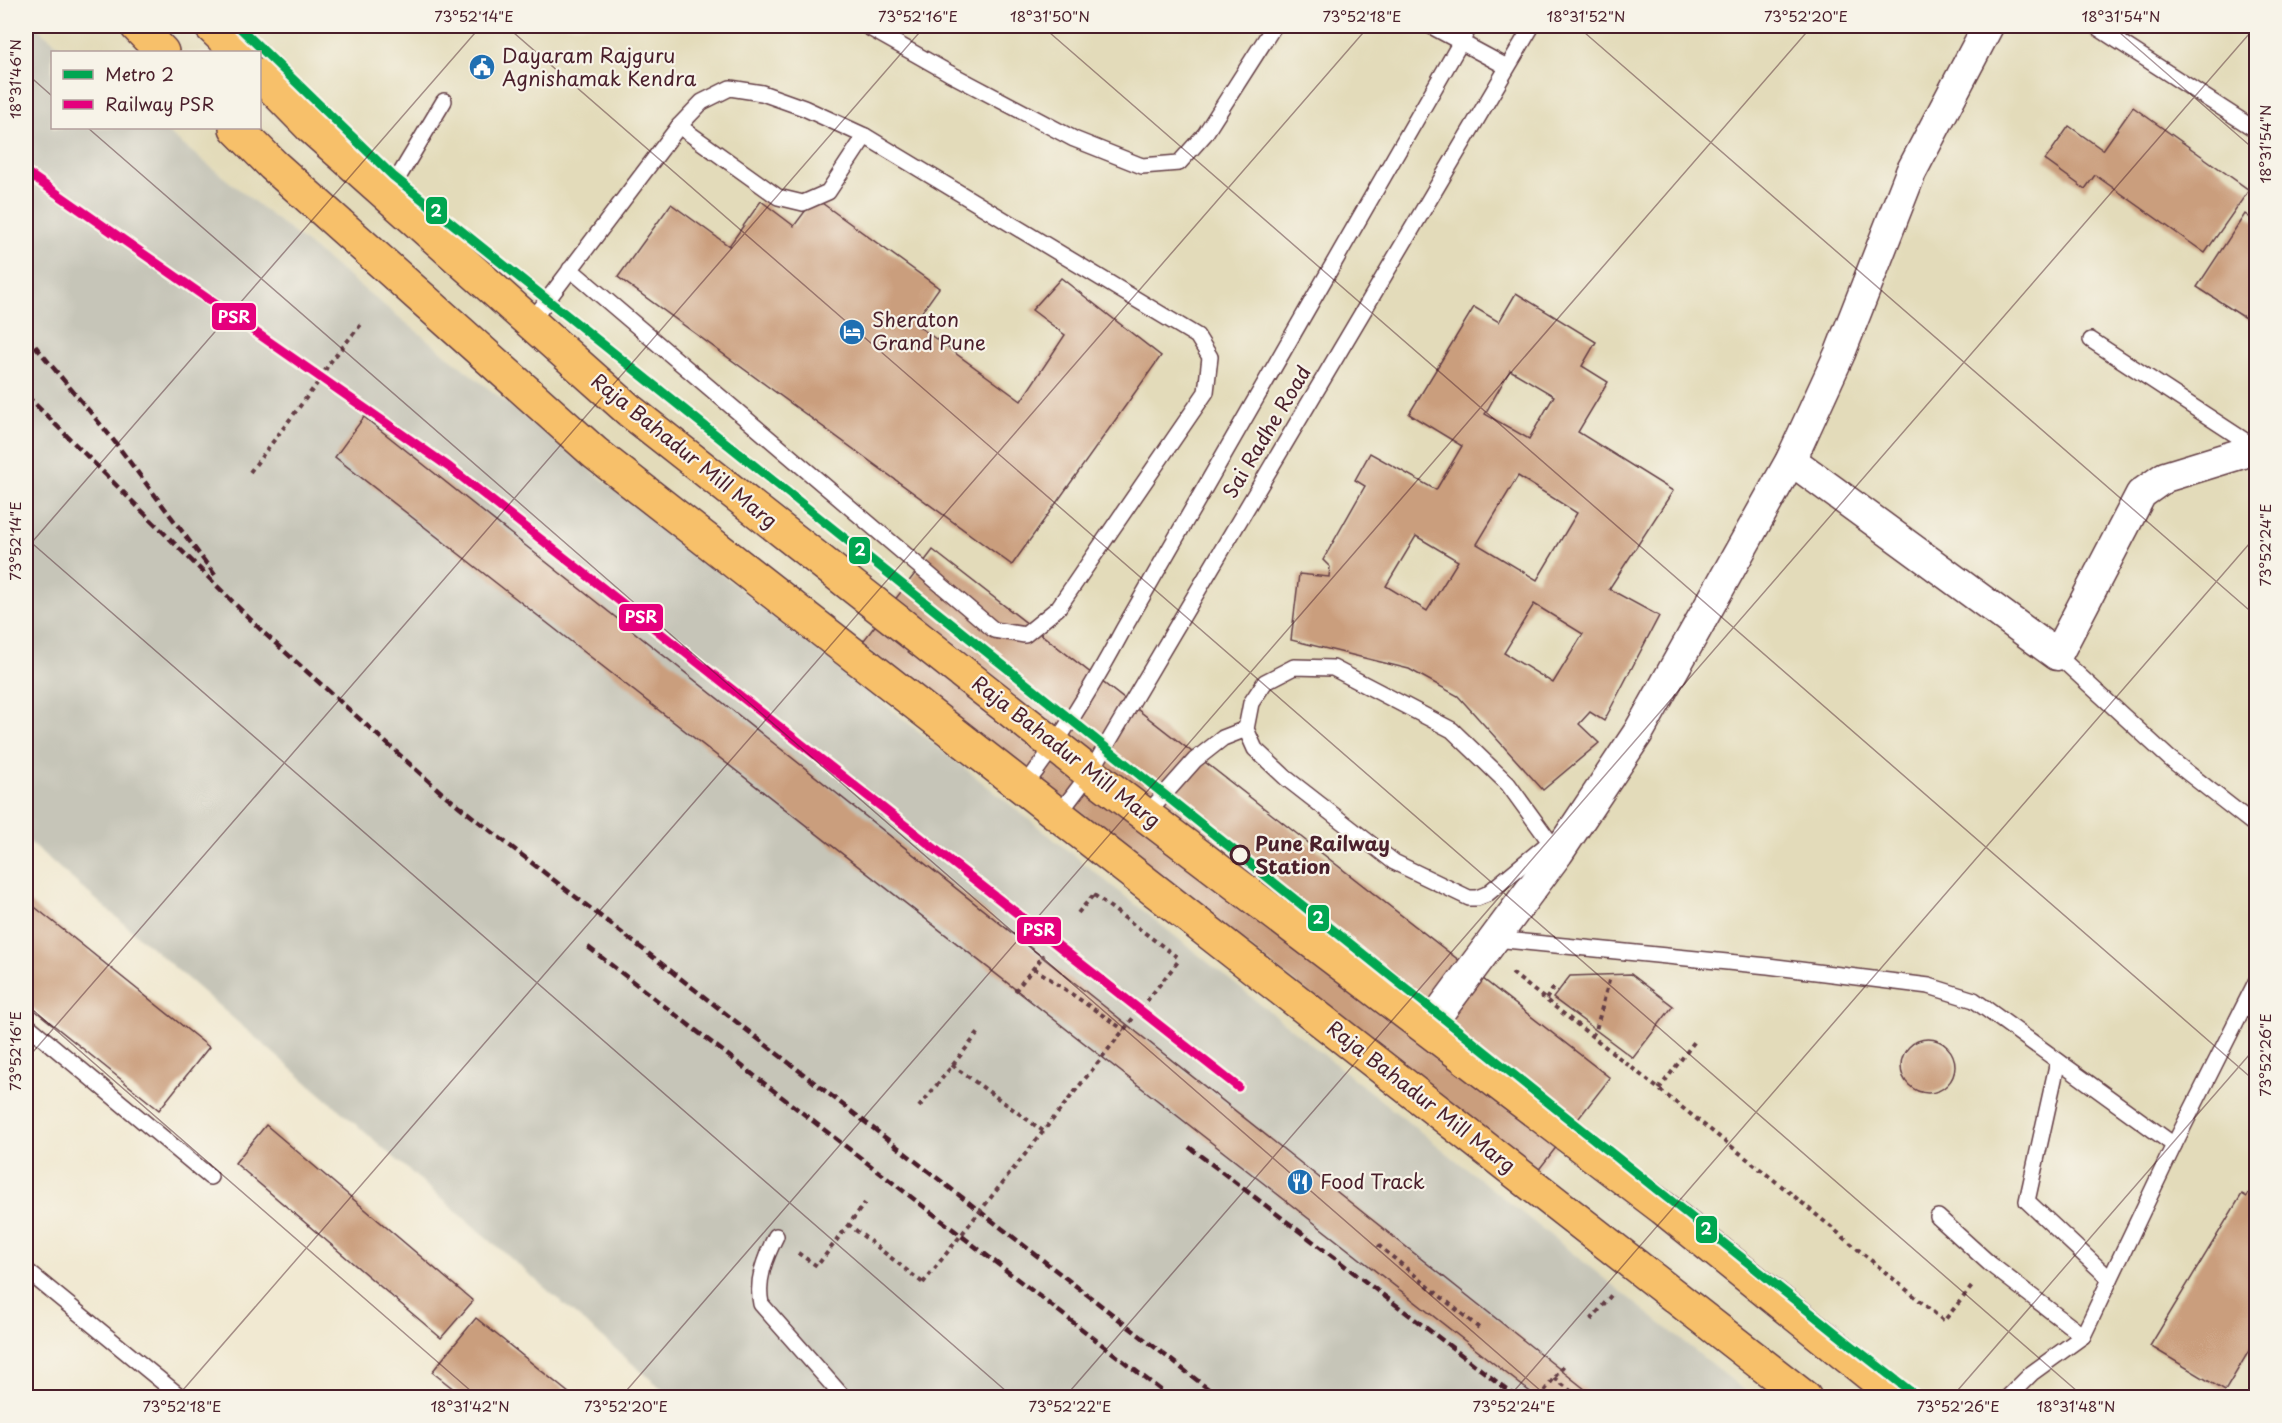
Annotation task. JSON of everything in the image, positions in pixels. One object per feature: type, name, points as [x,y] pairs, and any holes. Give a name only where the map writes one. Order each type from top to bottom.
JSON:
[{"type":"highway","points":[[137,26],[161,51]]},
{"type":"highway","points":[[212,26],[237,51]]},
{"type":"highway","name":"Raja Bahadur Mill Marg","points":[[261,76],[310,126],[387,196],[630,411],[1090,773],[1663,1208],[1899,1398]]},
{"type":"highway","name":"Raja Bahadur Mill Marg","points":[[237,129],[273,165],[595,453],[1805,1398]]},
{"type":"street","points":[[1427,1029],[1495,939],[1554,847],[1638,733],[1791,460],[1840,353],[1911,172],[1988,26]]},
{"type":"street","points":[[1791,460],[2057,655],[2141,494],[2164,477],[2256,448]]},
{"type":"lane","points":[[866,26],[1074,139],[1142,166],[1179,164],[1205,134],[1274,26]]},
{"type":"lane","points":[[1431,26],[1506,68]]},
{"type":"lane","name":"Sai Radhe Road","points":[[1023,788],[1056,746],[1092,688],[1123,630],[1470,26]]},
{"type":"lane","name":"Sai Radhe Road","points":[[1058,815],[1090,773],[1532,26]]},
{"type":"lane","points":[[2095,26],[2256,130]]},
{"type":"lane","points":[[530,323],[570,269],[679,126],[702,102],[730,88],[762,93],[864,136],[1197,336],[1210,357],[1206,392],[1058,608],[1025,635],[994,630],[570,269]]},
{"type":"lane","points":[[387,196],[444,101]]},
{"type":"lane","points":[[679,126],[778,197],[803,203],[828,192],[864,136]]},
{"type":"lane","points":[[2091,340],[2256,448]]},
{"type":"lane","points":[[2057,655],[2169,758],[2256,826]]},
{"type":"lane","points":[[1294,667],[1333,668],[1452,730],[1508,784],[1554,847],[1487,894],[1477,898],[1468,898],[1394,862],[1286,778],[1255,749],[1246,729],[1251,703],[1265,682],[1294,667]]},
{"type":"lane","points":[[1146,815],[1195,760],[1223,738],[1246,729]]},
{"type":"lane","points":[[1495,939],[1768,966],[1942,989],[1974,1000],[2174,1145]]},
{"type":"lane","points":[[2007,1398],[2032,1373],[2083,1336],[2174,1145],[2256,982]]},
{"type":"lane","points":[[26,1024],[210,1177]]},
{"type":"lane","points":[[2058,1061],[2027,1201],[2110,1279]]},
{"type":"lane","points":[[1938,1217],[1990,1264],[2083,1336]]},
{"type":"lane","points":[[776,1236],[767,1254],[758,1290],[761,1304],[844,1398]]},
{"type":"lane","points":[[26,1270],[182,1398]]},
{"type":"path","points":[[250,472],[322,377],[328,365],[363,322]]},
{"type":"path","points":[[1078,913],[1098,889]]},
{"type":"path","points":[[848,1224],[923,1283],[1180,959],[1094,895]]},
{"type":"path","points":[[1015,991],[1044,955]]},
{"type":"path","points":[[1034,968],[1124,1030]]},
{"type":"path","points":[[1511,972],[1789,1192],[1944,1321],[1990,1264]]},
{"type":"path","points":[[1592,1036],[1596,1030],[1610,975]]},
{"type":"path","points":[[1546,999],[1555,986]]},
{"type":"path","points":[[920,1107],[980,1030]]},
{"type":"path","points":[[1659,1089],[1695,1041]]},
{"type":"path","points":[[952,1065],[1043,1131]]},
{"type":"path","points":[[776,1236],[817,1266],[865,1203]]},
{"type":"path","points":[[1378,1245],[1479,1328]]},
{"type":"path","points":[[1591,1320],[1616,1289]]},
{"type":"path","points":[[1539,1398],[1564,1365]]},
{"type":"path","points":[[1554,1378],[1580,1398]]},
{"type":"shaded area","points":[[26,26],[34,26],[67,51],[51,51],[51,129],[163,129],[1753,1397],[671,1397],[26,839]]},
{"type":"shaded area","points":[[34,26],[2256,26],[2256,1397],[1753,1397],[163,129],[261,129],[261,51],[67,51]]},
{"type":"building","points":[[2133,107],[2249,190],[2205,253],[2095,175],[2085,189],[2045,160],[2069,126],[2103,150]]},
{"type":"building","points":[[815,198],[939,288],[914,323],[1021,401],[1065,335],[1032,310],[1061,278],[1161,356],[1012,565],[618,277],[671,204],[729,246],[761,201],[794,226]]},
{"type":"building","points":[[2245,214],[2256,222],[2256,325],[2197,287]]},
{"type":"building","points":[[1516,293],[1596,342],[1582,366],[1608,382],[1578,432],[1673,491],[1609,589],[1659,616],[1604,721],[1590,712],[1579,724],[1599,743],[1543,790],[1458,696],[1409,669],[1291,640],[1299,574],[1329,577],[1330,567],[1323,560],[1365,486],[1355,480],[1370,453],[1436,490],[1462,446],[1409,414],[1474,307],[1499,322]],"holes":[[[1510,370],[1554,396],[1529,439],[1485,414]],[[1518,476],[1577,513],[1537,580],[1477,544]],[[1416,536],[1458,561],[1427,611],[1386,586]],[[1534,604],[1583,634],[1553,683],[1504,653]]]},
{"type":"building","points":[[364,417],[1596,1398],[1538,1398],[335,457]]},
{"type":"building","name":"Pune Railway Station","points":[[933,550],[1610,1078],[1537,1172],[861,644]]},
{"type":"building","points":[[26,900],[209,1047],[159,1110],[26,1003]]},
{"type":"building","points":[[1631,974],[1673,1006],[1633,1058],[1553,998],[1570,976]]},
{"type":"building","points":[[1923,1039],[1933,1039],[1943,1043],[1951,1051],[1955,1066],[1951,1081],[1943,1089],[1933,1093],[1923,1093],[1913,1089],[1905,1081],[1901,1071],[1901,1061],[1905,1051],[1913,1043]]},
{"type":"building","points":[[266,1125],[473,1301],[441,1338],[235,1163]]},
{"type":"building","points":[[2256,1180],[2256,1339],[2225,1391],[2150,1346],[2242,1194],[2247,1197]]},
{"type":"building","points":[[476,1318],[575,1398],[458,1398],[460,1394],[432,1372]]},
{"type":"railway","points":[[26,335],[111,437],[215,575]]},
{"type":"railway","points":[[26,395],[264,633],[442,793],[1220,1398]]},
{"type":"railway","points":[[588,947],[1171,1398]]},
{"type":"railway","points":[[1189,1147],[1518,1398]]},
{"type":"metro line","name":"2","points":[[238,26],[393,176],[1919,1398]]},
{"type":"rail line","name":"PSR","points":[[26,172],[449,467],[1238,1087]]},
{"type":"place","name":"Dayaram Rajguru Agnishamak Kendra","points":[[482,67]]},
{"type":"place","name":"Sheraton Grand Pune","points":[[852,332]]},
{"type":"place","name":"Pune Railway Station","points":[[1240,855]]},
{"type":"place","name":"Food Track","points":[[1300,1182]]}]
